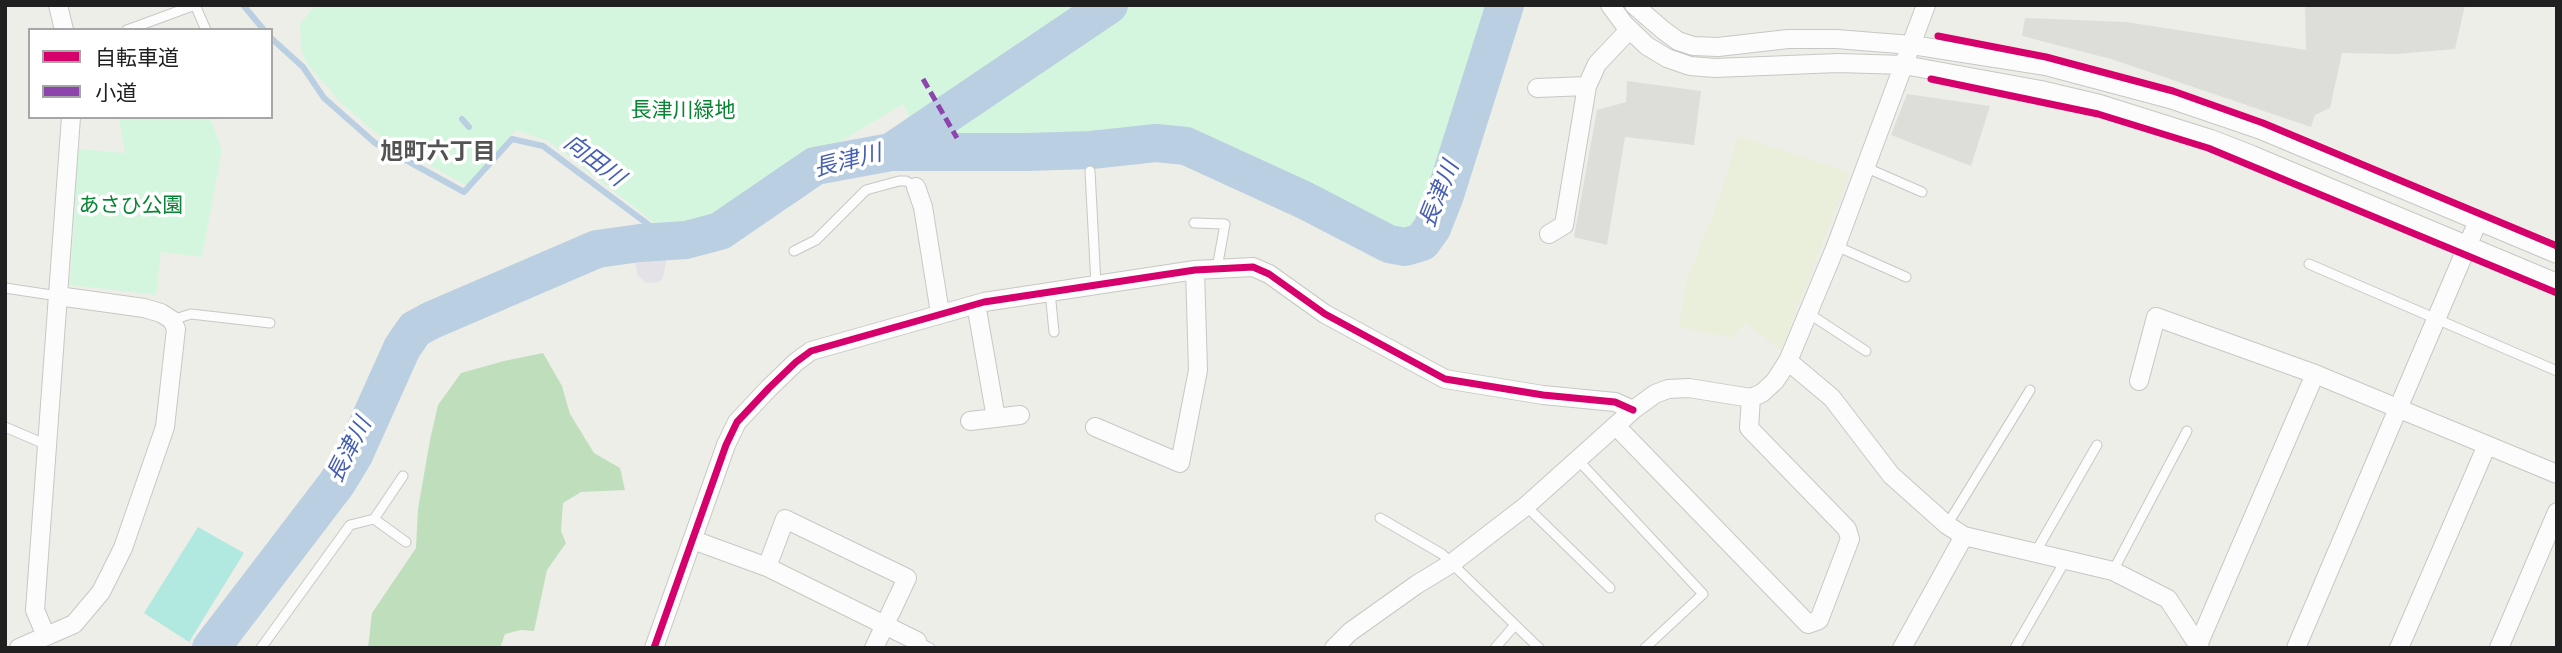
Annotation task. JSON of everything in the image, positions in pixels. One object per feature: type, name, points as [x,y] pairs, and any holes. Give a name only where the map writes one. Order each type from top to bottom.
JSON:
[{"type":"street","points":[[58,5],[64,28]]},
{"type":"street","points":[[1610,5],[1629,30],[1647,46],[1667,58],[1690,66],[1715,68],[1838,63],[1904,65],[2041,90],[2100,104],[2252,155],[2557,283]]},
{"type":"street","points":[[1634,5],[1662,30],[1678,41],[1693,46],[1718,47],[1788,39],[1836,39],[1912,45],[2046,66],[2170,99],[2261,130],[2557,254]]},
{"type":"street","points":[[1334,648],[1350,632],[1452,563],[1527,506],[1633,410],[1655,394],[1668,389],[1689,388],[1751,398],[1762,393],[1775,381],[1788,361],[1836,246],[1926,5]]},
{"type":"street","points":[[1549,234],[1564,225],[1587,86],[1597,64],[1629,30]]},
{"type":"street","points":[[1536,88],[1587,86]]},
{"type":"street","points":[[46,636],[35,610],[71,119]]},
{"type":"street","points":[[916,187],[923,207],[940,313]]},
{"type":"street","points":[[2297,648],[2479,221]]},
{"type":"street","points":[[654,648],[726,445],[737,422],[796,362],[811,351],[976,304],[1217,268],[1253,267],[1325,314],[1445,379],[1543,395],[1615,402],[1633,410]]},
{"type":"street","points":[[1095,427],[1180,463],[1198,370],[1195,271]]},
{"type":"street","points":[[19,648],[74,624],[101,592],[122,548],[165,427],[176,329],[172,320],[161,313],[58,296]]},
{"type":"street","points":[[976,304],[996,418]]},
{"type":"street","points":[[2139,382],[2156,317],[2315,374],[2557,474]]},
{"type":"street","points":[[1788,361],[1832,398],[1891,475],[1947,525],[1964,536],[2113,571],[2168,599],[2199,647]]},
{"type":"street","points":[[2199,647],[2315,374]]},
{"type":"street","points":[[1616,426],[1808,624],[1819,620],[1850,539],[1847,529],[1749,428],[1751,398]]},
{"type":"street","points":[[970,421],[1020,415]]},
{"type":"street","points":[[2399,648],[2487,445]]},
{"type":"street","points":[[2499,648],[2557,512]]},
{"type":"street","points":[[766,567],[785,519],[907,578],[874,648]]},
{"type":"street","points":[[1902,648],[1964,536]]},
{"type":"street","points":[[693,540],[766,567],[923,644]]},
{"type":"lane","points":[[132,28],[195,5],[205,28]]},
{"type":"lane","points":[[1867,168],[1922,192]]},
{"type":"lane","points":[[1090,171],[1096,285]]},
{"type":"lane","points":[[794,251],[816,240],[866,190],[899,181],[906,181],[916,187]]},
{"type":"lane","points":[[1194,223],[1225,224],[1217,268]]},
{"type":"lane","points":[[1836,246],[1906,276]]},
{"type":"lane","points":[[2309,264],[2557,371]]},
{"type":"lane","points":[[5,288],[58,296]]},
{"type":"lane","points":[[1050,292],[1055,332]]},
{"type":"lane","points":[[1808,313],[1866,351]]},
{"type":"lane","points":[[172,320],[191,314],[270,323]]},
{"type":"lane","points":[[1947,525],[2030,390]]},
{"type":"lane","points":[[5,427],[47,445]]},
{"type":"lane","points":[[2113,571],[2187,431]]},
{"type":"lane","points":[[2035,553],[2097,444]]},
{"type":"lane","points":[[1578,460],[1703,594],[1645,648]]},
{"type":"lane","points":[[261,648],[350,525],[374,519],[403,475]]},
{"type":"lane","points":[[1527,506],[1610,588]]},
{"type":"lane","points":[[1380,518],[1443,554],[1539,648]]},
{"type":"lane","points":[[374,519],[406,542]]},
{"type":"lane","points":[[2015,648],[2065,561]]},
{"type":"lane","points":[[1495,648],[1515,625]]},
{"type":"green space","name":"長津川緑地","points":[[315,5],[1498,5],[1424,225],[1408,239],[1398,240],[1183,147],[925,150],[903,104],[697,228],[671,228],[655,223],[548,141],[516,130],[467,186],[383,139],[340,102],[309,66],[301,51],[300,24]]},
{"type":"green space","name":"あさひ公園","points":[[119,119],[211,119],[222,150],[202,257],[161,252],[156,295],[70,285],[78,149],[125,153]]},
{"type":"green space","points":[[1738,136],[1850,173],[1781,350],[1745,323],[1733,338],[1679,327],[1687,279],[1719,199]]},
{"type":"green space","points":[[543,353],[562,386],[570,414],[594,453],[620,468],[625,490],[581,492],[563,503],[561,531],[566,543],[547,570],[534,631],[521,630],[505,634],[500,648],[368,648],[372,613],[416,548],[418,509],[438,405],[461,373]]},
{"type":"shaded area","points":[[2305,5],[2465,5],[2455,49],[2398,54],[2342,53],[2330,108],[2315,115],[2311,127],[2111,59],[2022,36],[2025,18],[2126,22],[2306,50]]},
{"type":"shaded area","points":[[1627,81],[1701,91],[1694,145],[1625,137],[1607,245],[1574,237],[1597,110],[1626,102]]},
{"type":"shaded area","points":[[1907,94],[1990,106],[1971,166],[1891,135]]},
{"type":"shaded area","points":[[667,258],[663,278],[659,282],[646,283],[637,274],[635,259]]},
{"type":"shaded area","points":[[198,527],[244,553],[189,642],[144,613]]},
{"type":"waterway","name":"向田川","points":[[243,5],[262,28]]},
{"type":"waterway","points":[[1078,5],[1088,20]]},
{"type":"waterway","points":[[891,152],[1109,5]]},
{"type":"waterway","name":"長津川","points":[[211,648],[337,483],[354,455],[402,348],[415,329],[432,320],[597,249],[686,240],[720,231],[815,166],[891,152],[1091,150],[1156,143],[1186,146],[1304,200],[1389,244],[1405,247],[1422,242],[1432,228],[1505,5]]},
{"type":"waterway","name":"向田川","points":[[273,40],[303,67],[324,98],[375,143],[464,192],[512,139],[543,146],[669,240]]},
{"type":"waterway","points":[[462,119],[469,127]]},
{"type":"marked path","points":[[923,79],[957,138]]},
{"type":"cycle path","points":[[1938,36],[2046,57],[2173,91],[2263,123],[2557,246]]},
{"type":"cycle path","points":[[1931,79],[2098,114],[2208,148],[2557,293]]},
{"type":"cycle path","points":[[654,648],[726,445],[737,422],[769,388],[811,351],[984,302],[1195,270],[1253,267],[1269,274],[1325,314],[1445,379],[1543,395],[1615,402],[1633,410]]},
{"type":"district","name":"旭町六丁目","points":[[438,154]]}]
